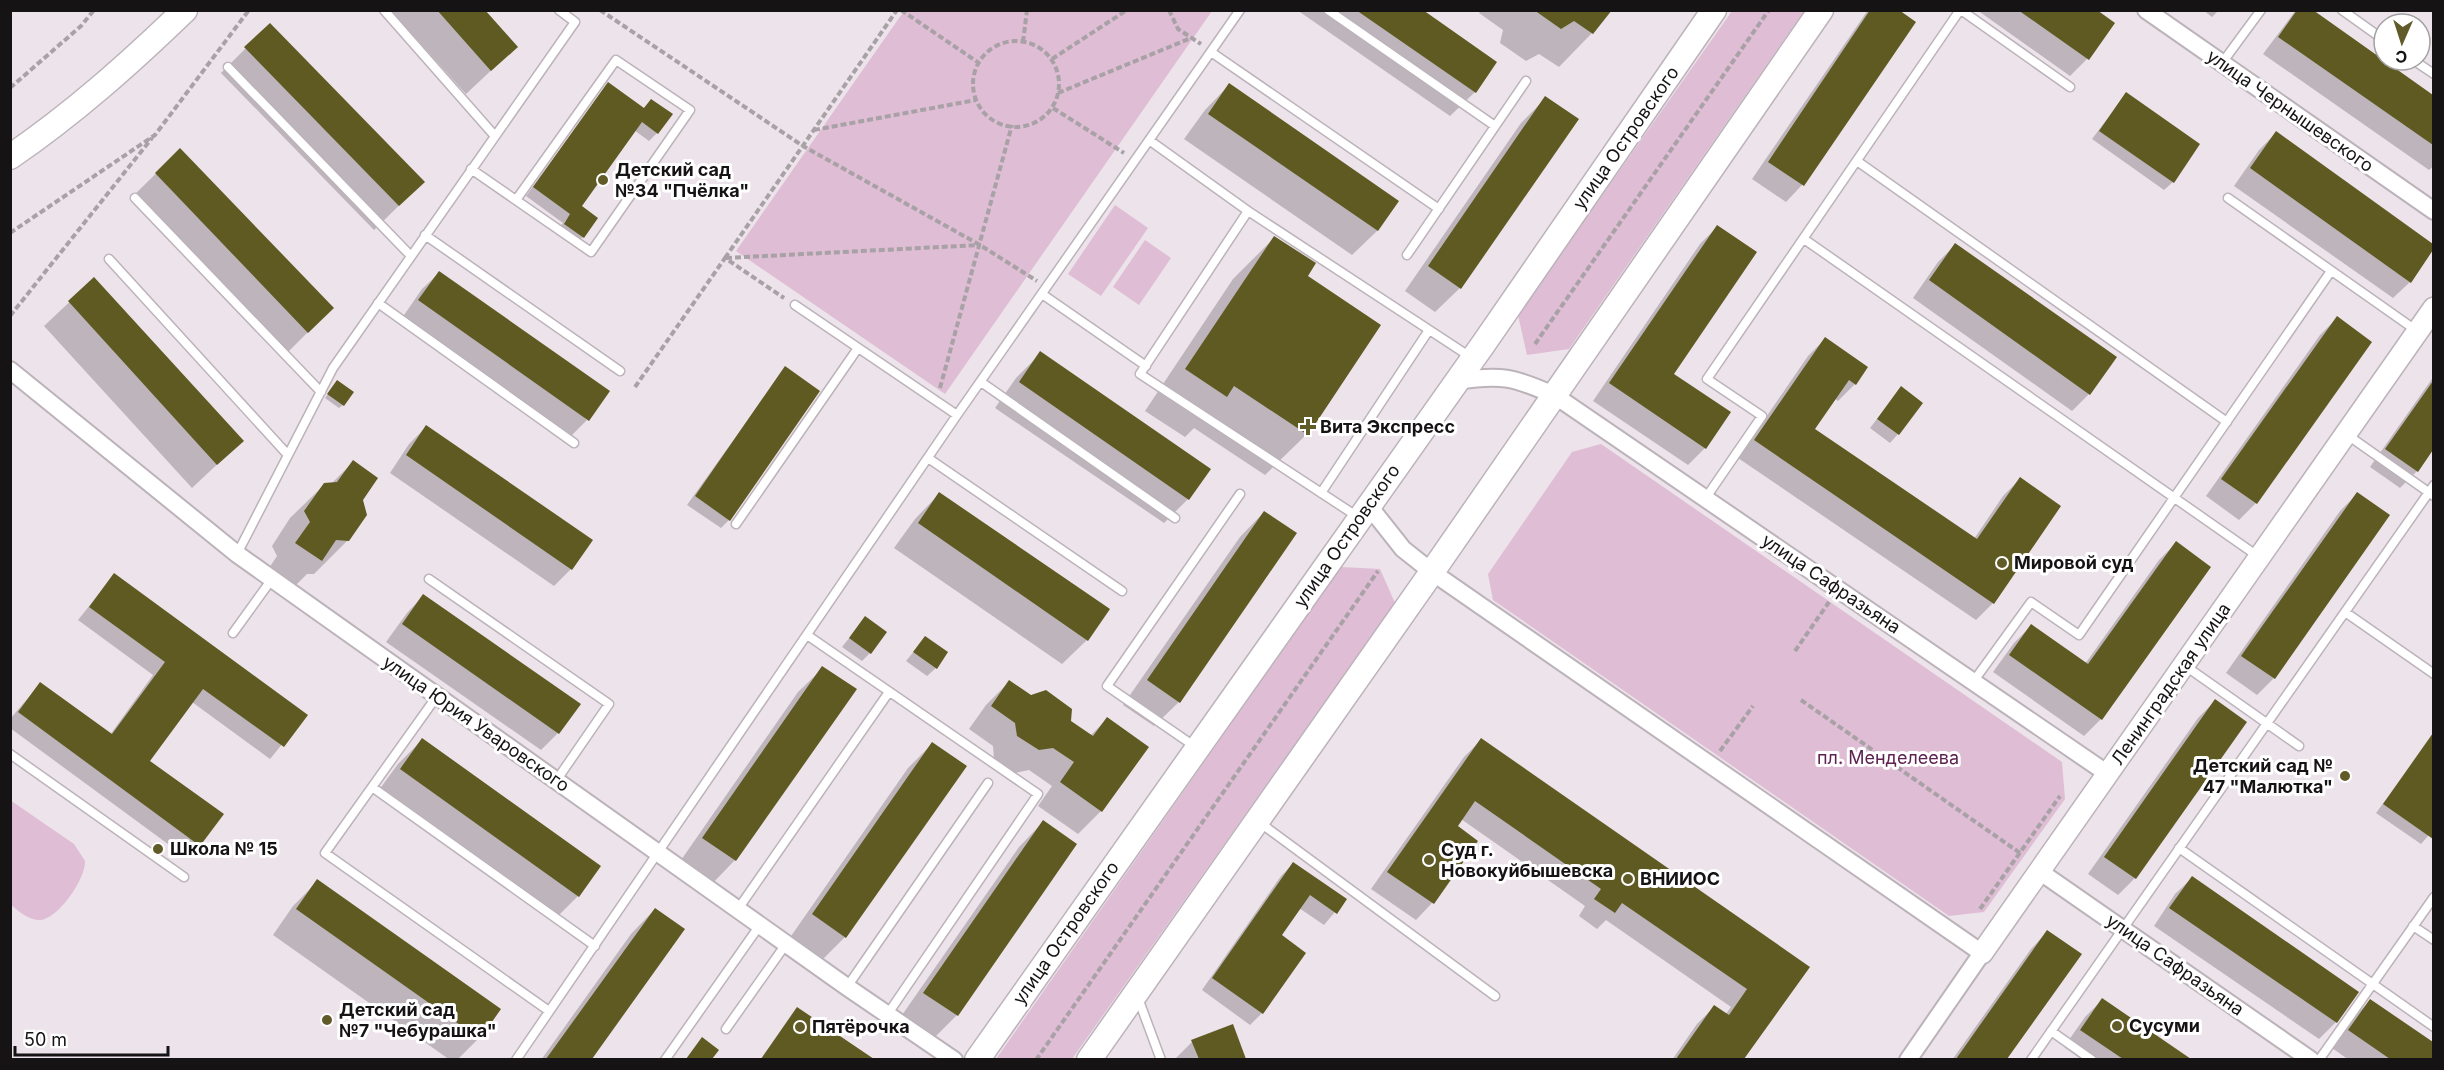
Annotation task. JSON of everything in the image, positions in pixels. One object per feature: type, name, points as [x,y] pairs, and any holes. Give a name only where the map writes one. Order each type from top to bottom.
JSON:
[{"type":"main road","points":[[10,157],[55,126],[116,76],[184,10]]},
{"type":"main road","name":"улица Островского","points":[[976,1059],[1365,512],[1714,10]]},
{"type":"main road","points":[[1089,1059],[1432,572],[1821,10]]},
{"type":"street","name":"улица Чернышевского","points":[[2146,10],[2433,211]]},
{"type":"street","name":"Ленинградская улица","points":[[1908,1059],[2433,308]]},
{"type":"street","name":"улица Юрия Уваровского","points":[[10,370],[237,554],[847,987],[954,1059]]},
{"type":"street","name":"улица Сафразьяна","points":[[1457,381],[1491,375],[1524,382],[1554,395],[2108,774]]},
{"type":"street","points":[[1365,512],[1402,549],[1432,572],[1982,953]]},
{"type":"street","name":"улица Сафразьяна","points":[[2039,871],[2311,1059]]},
{"type":"lane","points":[[384,10],[494,135]]},
{"type":"lane","points":[[237,554],[333,368],[575,22],[560,10]]},
{"type":"lane","points":[[516,1059],[957,415],[1240,10]]},
{"type":"lane","points":[[1328,10],[1495,126]]},
{"type":"lane","points":[[1705,498],[1762,416],[1707,379],[1960,10],[2070,87]]},
{"type":"lane","points":[[2222,63],[2260,10]]},
{"type":"lane","points":[[2342,10],[2372,31]]},
{"type":"lane","points":[[1211,52],[1439,209]]},
{"type":"lane","points":[[471,169],[591,252],[690,110],[616,60],[516,200]]},
{"type":"lane","points":[[228,67],[411,256]]},
{"type":"lane","points":[[1407,255],[1526,81]]},
{"type":"lane","points":[[1149,140],[1248,211],[1473,358]]},
{"type":"lane","points":[[1857,161],[2227,422]]},
{"type":"lane","points":[[135,198],[321,392]]},
{"type":"lane","points":[[2228,198],[2417,332]]},
{"type":"lane","points":[[1248,211],[1140,374],[1321,493],[1365,512]]},
{"type":"lane","points":[[425,235],[620,371]]},
{"type":"lane","points":[[1804,239],[2259,558]]},
{"type":"lane","points":[[110,259],[288,455]]},
{"type":"lane","points":[[1973,682],[2031,602],[2079,635],[2331,271]]},
{"type":"lane","points":[[1045,291],[1146,366]]},
{"type":"lane","points":[[378,303],[574,443]]},
{"type":"lane","points":[[795,305],[957,415]]},
{"type":"lane","points":[[1321,493],[1429,330]]},
{"type":"lane","points":[[736,524],[858,348]]},
{"type":"lane","points":[[981,382],[1175,518]]},
{"type":"lane","points":[[2031,1059],[2266,723],[2432,491],[2346,434]]},
{"type":"lane","points":[[928,458],[1122,591]]},
{"type":"lane","points":[[1197,748],[1107,686],[1240,494]]},
{"type":"lane","points":[[233,633],[272,579]]},
{"type":"lane","points":[[429,579],[609,704],[556,781]]},
{"type":"lane","points":[[2346,612],[2433,674]]},
{"type":"lane","points":[[807,635],[1038,794],[887,1015]]},
{"type":"lane","points":[[2184,665],[2299,746]]},
{"type":"lane","points":[[738,909],[889,692]]},
{"type":"lane","points":[[437,696],[325,853],[549,1011]]},
{"type":"lane","points":[[10,754],[184,877]]},
{"type":"lane","points":[[847,987],[988,783]]},
{"type":"lane","points":[[372,787],[595,946]]},
{"type":"lane","points":[[1256,820],[1495,996]]},
{"type":"lane","points":[[2179,848],[2433,1027]]},
{"type":"lane","points":[[2319,1059],[2433,897]]},
{"type":"lane","points":[[665,1059],[760,925]]},
{"type":"lane","points":[[2413,926],[2433,940]]},
{"type":"lane","points":[[726,1029],[786,944]]},
{"type":"lane","points":[[1136,992],[1161,1059]]},
{"type":"lane","points":[[2051,1031],[2092,1059]]},
{"type":"path","points":[[10,88],[81,26],[94,10]]},
{"type":"path","points":[[10,315],[155,135],[249,10]]},
{"type":"path","points":[[600,10],[803,146],[980,245],[1045,291]]},
{"type":"path","points":[[635,387],[899,10],[979,63]]},
{"type":"path","points":[[1023,42],[1027,10]]},
{"type":"path","points":[[1052,59],[1127,10]]},
{"type":"path","points":[[1169,10],[1178,29],[1211,52]]},
{"type":"path","points":[[1535,344],[1769,10]]},
{"type":"path","points":[[1058,93],[1191,38]]},
{"type":"path","points":[[1005,42],[1023,42],[1039,47],[1052,59],[1058,78],[1058,93],[1053,108],[1037,122],[1025,126],[1012,125],[986,115],[976,100],[974,76],[979,63],[990,48],[1005,42]]},
{"type":"path","points":[[813,130],[976,100]]},
{"type":"path","points":[[1053,108],[1135,160]]},
{"type":"path","points":[[936,401],[1012,125]]},
{"type":"path","points":[[10,233],[155,135]]},
{"type":"path","points":[[725,258],[980,245]]},
{"type":"path","points":[[725,258],[795,305]]},
{"type":"path","points":[[1036,1059],[1378,571]]},
{"type":"path","points":[[1795,651],[1830,602]]},
{"type":"path","points":[[1801,700],[2020,853]]},
{"type":"path","points":[[1717,755],[1753,706]]},
{"type":"path","points":[[1980,909],[2060,796]]},
{"type":"green space","points":[[904,11],[1212,11],[945,394],[736,251]]},
{"type":"green space","points":[[1732,11],[1804,11],[1569,349],[1527,355],[1518,315]]},
{"type":"green space","points":[[1115,205],[1148,228],[1101,296],[1068,274]]},
{"type":"green space","points":[[1145,240],[1171,258],[1139,305],[1113,287]]},
{"type":"green space","name":"пл. Менделеева","points":[[1601,444],[2062,762],[2065,799],[1984,912],[1949,916],[1493,600],[1488,574],[1572,452]]},
{"type":"green space","points":[[1341,567],[1380,569],[1395,603],[1072,1059],[996,1059]]},
{"type":"green space","points":[[10,800],[74,844],[85,861],[81,877],[70,897],[54,913],[39,920],[24,915],[11,905]]},
{"type":"building","points":[[437,10],[485,10],[518,47],[491,71]]},
{"type":"building","points":[[1356,10],[1423,10],[1497,62],[1476,93]]},
{"type":"building","points":[[1534,10],[1612,10],[1593,34],[1574,21],[1561,29]]},
{"type":"building","points":[[1870,10],[1899,10],[1916,22],[1804,186],[1768,162]]},
{"type":"building","points":[[2018,10],[2097,10],[2115,23],[2089,60]]},
{"type":"building","points":[[2297,10],[2313,10],[2372,52],[2372,72],[2401,72],[2433,95],[2433,145],[2278,37]]},
{"type":"building","points":[[270,23],[425,182],[399,206],[244,47]]},
{"type":"building","points":[[608,82],[644,108],[651,99],[673,114],[658,134],[642,122],[582,206],[598,218],[584,238],[564,224],[570,214],[533,187]]},
{"type":"building","points":[[1229,83],[1399,201],[1378,231],[1208,114]]},
{"type":"building","points":[[2126,92],[2200,144],[2174,183],[2099,131]]},
{"type":"building","points":[[1545,96],[1579,119],[1461,289],[1428,266]]},
{"type":"building","points":[[2276,131],[2433,244],[2433,250],[2411,283],[2250,168]]},
{"type":"building","points":[[180,148],[334,308],[308,333],[155,173]]},
{"type":"building","points":[[1717,225],[1757,252],[1674,374],[1731,412],[1706,449],[1609,383]]},
{"type":"building","points":[[1274,236],[1316,263],[1308,276],[1381,325],[1308,435],[1234,386],[1227,397],[1185,369]]},
{"type":"building","points":[[1955,243],[2117,357],[2090,395],[1929,280]]},
{"type":"building","points":[[439,271],[610,391],[589,421],[418,300]]},
{"type":"building","points":[[94,277],[244,441],[217,465],[68,301]]},
{"type":"building","points":[[2337,316],[2372,342],[2257,504],[2221,479]]},
{"type":"building","points":[[1825,337],[1868,367],[1856,385],[1849,380],[1815,429],[1977,539],[2020,477],[2061,506],[1994,604],[1754,440]]},
{"type":"building","points":[[1040,351],[1211,469],[1189,500],[1019,382]]},
{"type":"building","points":[[785,366],[820,391],[730,521],[695,496]]},
{"type":"building","points":[[337,380],[354,392],[344,406],[327,394]]},
{"type":"building","points":[[2433,381],[2433,450],[2418,472],[2385,449]]},
{"type":"building","points":[[1901,386],[1923,403],[1899,435],[1877,419]]},
{"type":"building","points":[[426,425],[593,540],[572,570],[406,455]]},
{"type":"building","points":[[353,460],[378,478],[363,500],[367,515],[349,541],[336,540],[322,561],[295,543],[310,522],[304,511],[324,483],[337,482]]},
{"type":"building","points":[[939,492],[1110,609],[1088,641],[918,523]]},
{"type":"building","points":[[2357,492],[2390,515],[2275,679],[2241,656]]},
{"type":"building","points":[[1264,511],[1297,533],[1180,703],[1147,680]]},
{"type":"building","points":[[2176,541],[2211,567],[2102,720],[2009,655],[2031,624],[2088,664]]},
{"type":"building","points":[[114,573],[308,715],[284,747],[203,689],[150,761],[224,814],[200,846],[18,712],[40,682],[112,734],[165,662],[89,607]]},
{"type":"building","points":[[423,594],[581,704],[559,734],[402,624]]},
{"type":"building","points":[[865,616],[887,632],[871,654],[849,638]]},
{"type":"building","points":[[925,636],[948,652],[937,669],[913,652]]},
{"type":"building","points":[[822,666],[857,689],[736,861],[702,838]]},
{"type":"building","points":[[1009,680],[1031,695],[1046,690],[1072,709],[1071,721],[1093,736],[1107,717],[1149,747],[1102,812],[1060,782],[1074,762],[1053,748],[1039,750],[1017,736],[1015,723],[991,706]]},
{"type":"building","points":[[2215,699],[2247,722],[2136,879],[2104,857]]},
{"type":"building","points":[[2433,733],[2433,839],[2383,804]]},
{"type":"building","points":[[422,738],[601,866],[579,897],[400,769]]},
{"type":"building","points":[[1481,738],[1810,967],[1744,1059],[1676,1059],[1714,1005],[1729,1015],[1747,989],[1622,903],[1615,913],[1594,899],[1601,889],[1475,801],[1458,826],[1478,841],[1434,904],[1387,872]]},
{"type":"building","points":[[932,742],[967,766],[846,938],[812,914]]},
{"type":"building","points":[[1043,820],[1077,844],[958,1016],[923,993]]},
{"type":"building","points":[[1293,862],[1347,899],[1337,914],[1310,895],[1282,935],[1306,953],[1263,1014],[1212,978]]},
{"type":"building","points":[[2192,876],[2359,992],[2337,1023],[2169,908]]},
{"type":"building","points":[[317,879],[501,1009],[480,1039],[296,909]]},
{"type":"building","points":[[655,908],[685,929],[592,1059],[546,1059]]},
{"type":"building","points":[[2047,930],[2082,954],[2007,1059],[1956,1059]]},
{"type":"building","points":[[2102,998],[2191,1059],[2123,1059],[2080,1030]]},
{"type":"building","points":[[2370,999],[2433,1042],[2433,1059],[2390,1059],[2348,1030]]},
{"type":"building","points":[[797,1007],[874,1059],[761,1059]]},
{"type":"building","points":[[1233,1024],[1246,1059],[1199,1059],[1191,1040]]},
{"type":"building","points":[[702,1037],[719,1050],[712,1059],[686,1059]]},
{"type":"place","name":"Детский сад №34 \"Пчёлка\"","points":[[603,180]]},
{"type":"place","name":"Вита Экспресс","points":[[1308,427]]},
{"type":"place","name":"Мировой суд","points":[[2002,563]]},
{"type":"place","name":"Детский сад № 47 \"Малютка\"","points":[[2345,776]]},
{"type":"place","name":"Школа № 15","points":[[158,849]]},
{"type":"place","name":"Суд г. Новокуйбышевска","points":[[1429,860]]},
{"type":"place","name":"ВНИИОС","points":[[1628,879]]},
{"type":"place","name":"Детский сад №7 \"Чебурашка\"","points":[[327,1020]]},
{"type":"place","name":"Сусуми","points":[[2117,1026]]},
{"type":"place","name":"Пятёрочка","points":[[800,1027]]}]
